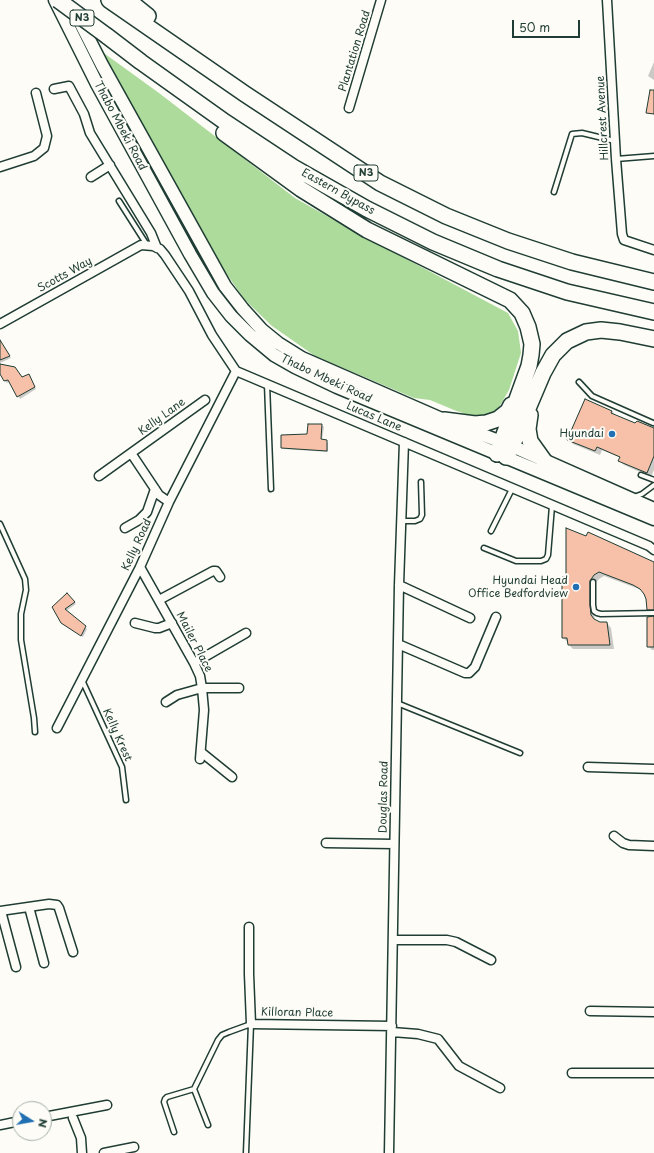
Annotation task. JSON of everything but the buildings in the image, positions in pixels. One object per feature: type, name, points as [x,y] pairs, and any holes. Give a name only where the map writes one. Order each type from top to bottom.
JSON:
[{"type":"highway","name":"Eastern Bypass","points":[[57,0],[225,122],[294,167],[367,209],[433,242],[498,269],[567,292],[654,312]]},
{"type":"highway","name":"N3","points":[[109,0],[246,94],[380,183],[446,216],[508,241],[572,262],[654,282]]},
{"type":"highway","points":[[128,0],[246,94]]},
{"type":"highway","points":[[141,62],[211,123],[301,189],[367,230],[510,300],[522,313],[528,327],[532,344],[527,392],[528,435],[533,446],[545,462]]},
{"type":"highway","points":[[444,420],[475,424],[486,423],[498,419],[527,392],[543,373],[553,355],[567,341],[586,332],[601,330],[620,332],[654,339]]},
{"type":"highway","points":[[504,450],[527,392]]},
{"type":"main road","name":"Thabo Mbeki Road","points":[[57,0],[97,84],[190,254],[213,293],[231,316],[250,335],[274,355],[295,367],[504,450],[545,462],[654,509]]},
{"type":"main road","name":"Thabo Mbeki Road","points":[[70,0],[102,65],[225,286],[262,330],[278,343],[302,358],[444,420],[504,450],[654,519]]},
{"type":"street","name":"Plantation Road","points":[[349,108],[381,0]]},
{"type":"street","name":"Hillcrest Avenue","points":[[607,0],[622,234],[624,240],[654,250]]},
{"type":"street","points":[[54,89],[69,86],[84,114],[90,133],[152,233],[157,248]]},
{"type":"street","points":[[0,167],[34,156],[44,148],[47,136],[36,93]]},
{"type":"street","points":[[91,177],[110,165]]},
{"type":"street","points":[[144,245],[157,248],[165,254],[189,291],[212,335],[236,371]]},
{"type":"street","name":"Scotts Way","points":[[0,324],[144,245]]},
{"type":"street","name":"Lucas Lane","points":[[236,371],[649,546],[654,550]]},
{"type":"street","name":"Kelly Road","points":[[57,728],[140,567],[169,502],[236,371]]},
{"type":"street","name":"Kelly Lane","points":[[99,476],[205,400]]},
{"type":"street","name":"Douglas Road","points":[[390,1153],[399,585],[404,442]]},
{"type":"street","points":[[131,453],[159,495],[169,502]]},
{"type":"street","points":[[125,528],[139,520],[147,512],[155,489]]},
{"type":"street","name":"Mailer Place","points":[[140,567],[200,676],[204,710],[200,755],[232,777]]},
{"type":"street","points":[[159,600],[213,571],[216,571],[220,577]]},
{"type":"street","points":[[399,585],[470,618]]},
{"type":"street","points":[[398,644],[465,673],[469,673],[475,667],[496,617]]},
{"type":"street","points":[[135,623],[159,628],[172,623]]},
{"type":"street","points":[[194,663],[246,633]]},
{"type":"street","points":[[166,702],[178,695],[202,688],[239,688]]},
{"type":"street","points":[[588,767],[654,769]]},
{"type":"street","points":[[614,836],[629,846],[654,846]]},
{"type":"street","points":[[326,843],[394,844]]},
{"type":"street","points":[[16,967],[0,911],[53,904],[60,908],[73,952]]},
{"type":"street","points":[[29,907],[44,963]]},
{"type":"street","name":"Killoran Place","points":[[249,927],[251,1024],[392,1029],[438,1039],[459,1066],[500,1088]]},
{"type":"street","points":[[393,940],[447,940],[456,942],[491,960]]},
{"type":"street","points":[[590,1011],[654,1012]]},
{"type":"street","points":[[572,1073],[654,1073]]},
{"type":"street","points":[[52,1115],[107,1105]]},
{"type":"street","points":[[73,1118],[81,1138],[82,1153]]},
{"type":"street","points":[[0,1125],[12,1123]]},
{"type":"street","points":[[104,1153],[134,1147]]},
{"type":"lane","points":[[554,192],[572,134],[582,133],[615,141]]},
{"type":"lane","points":[[616,159],[654,156]]},
{"type":"lane","points":[[119,201],[144,245]]},
{"type":"lane","points":[[579,382],[592,396],[653,423]]},
{"type":"lane","points":[[267,384],[271,489]]},
{"type":"lane","points":[[641,475],[654,480]]},
{"type":"lane","points":[[401,521],[420,520],[422,515],[421,482]]},
{"type":"lane","points":[[630,498],[642,494],[654,485]]},
{"type":"lane","points":[[491,531],[512,489]]},
{"type":"lane","points":[[484,548],[516,561],[541,561],[546,559],[548,555],[552,506]]},
{"type":"lane","points":[[0,524],[25,579],[26,590],[21,614],[21,640],[35,732]]},
{"type":"lane","points":[[593,582],[593,605],[594,611],[597,613],[654,613]]},
{"type":"lane","name":"Kelly Krest","points":[[82,679],[122,767],[126,800]]},
{"type":"lane","points":[[397,703],[520,753]]},
{"type":"lane","points":[[208,1125],[194,1089],[218,1040],[222,1035],[251,1024],[246,1153]]},
{"type":"lane","points":[[174,1132],[164,1102],[167,1096],[194,1089]]},
{"type":"green space","points":[[101,51],[159,93],[295,198],[348,228],[508,313],[518,331],[521,353],[509,390],[495,414],[480,419],[430,400],[414,398],[315,356],[272,326],[244,299],[202,238]]},
{"type":"place","name":"Hyundai","points":[[612,434]]},
{"type":"place","name":"Hyundai Head Office Bedfordview","points":[[576,587]]}]
